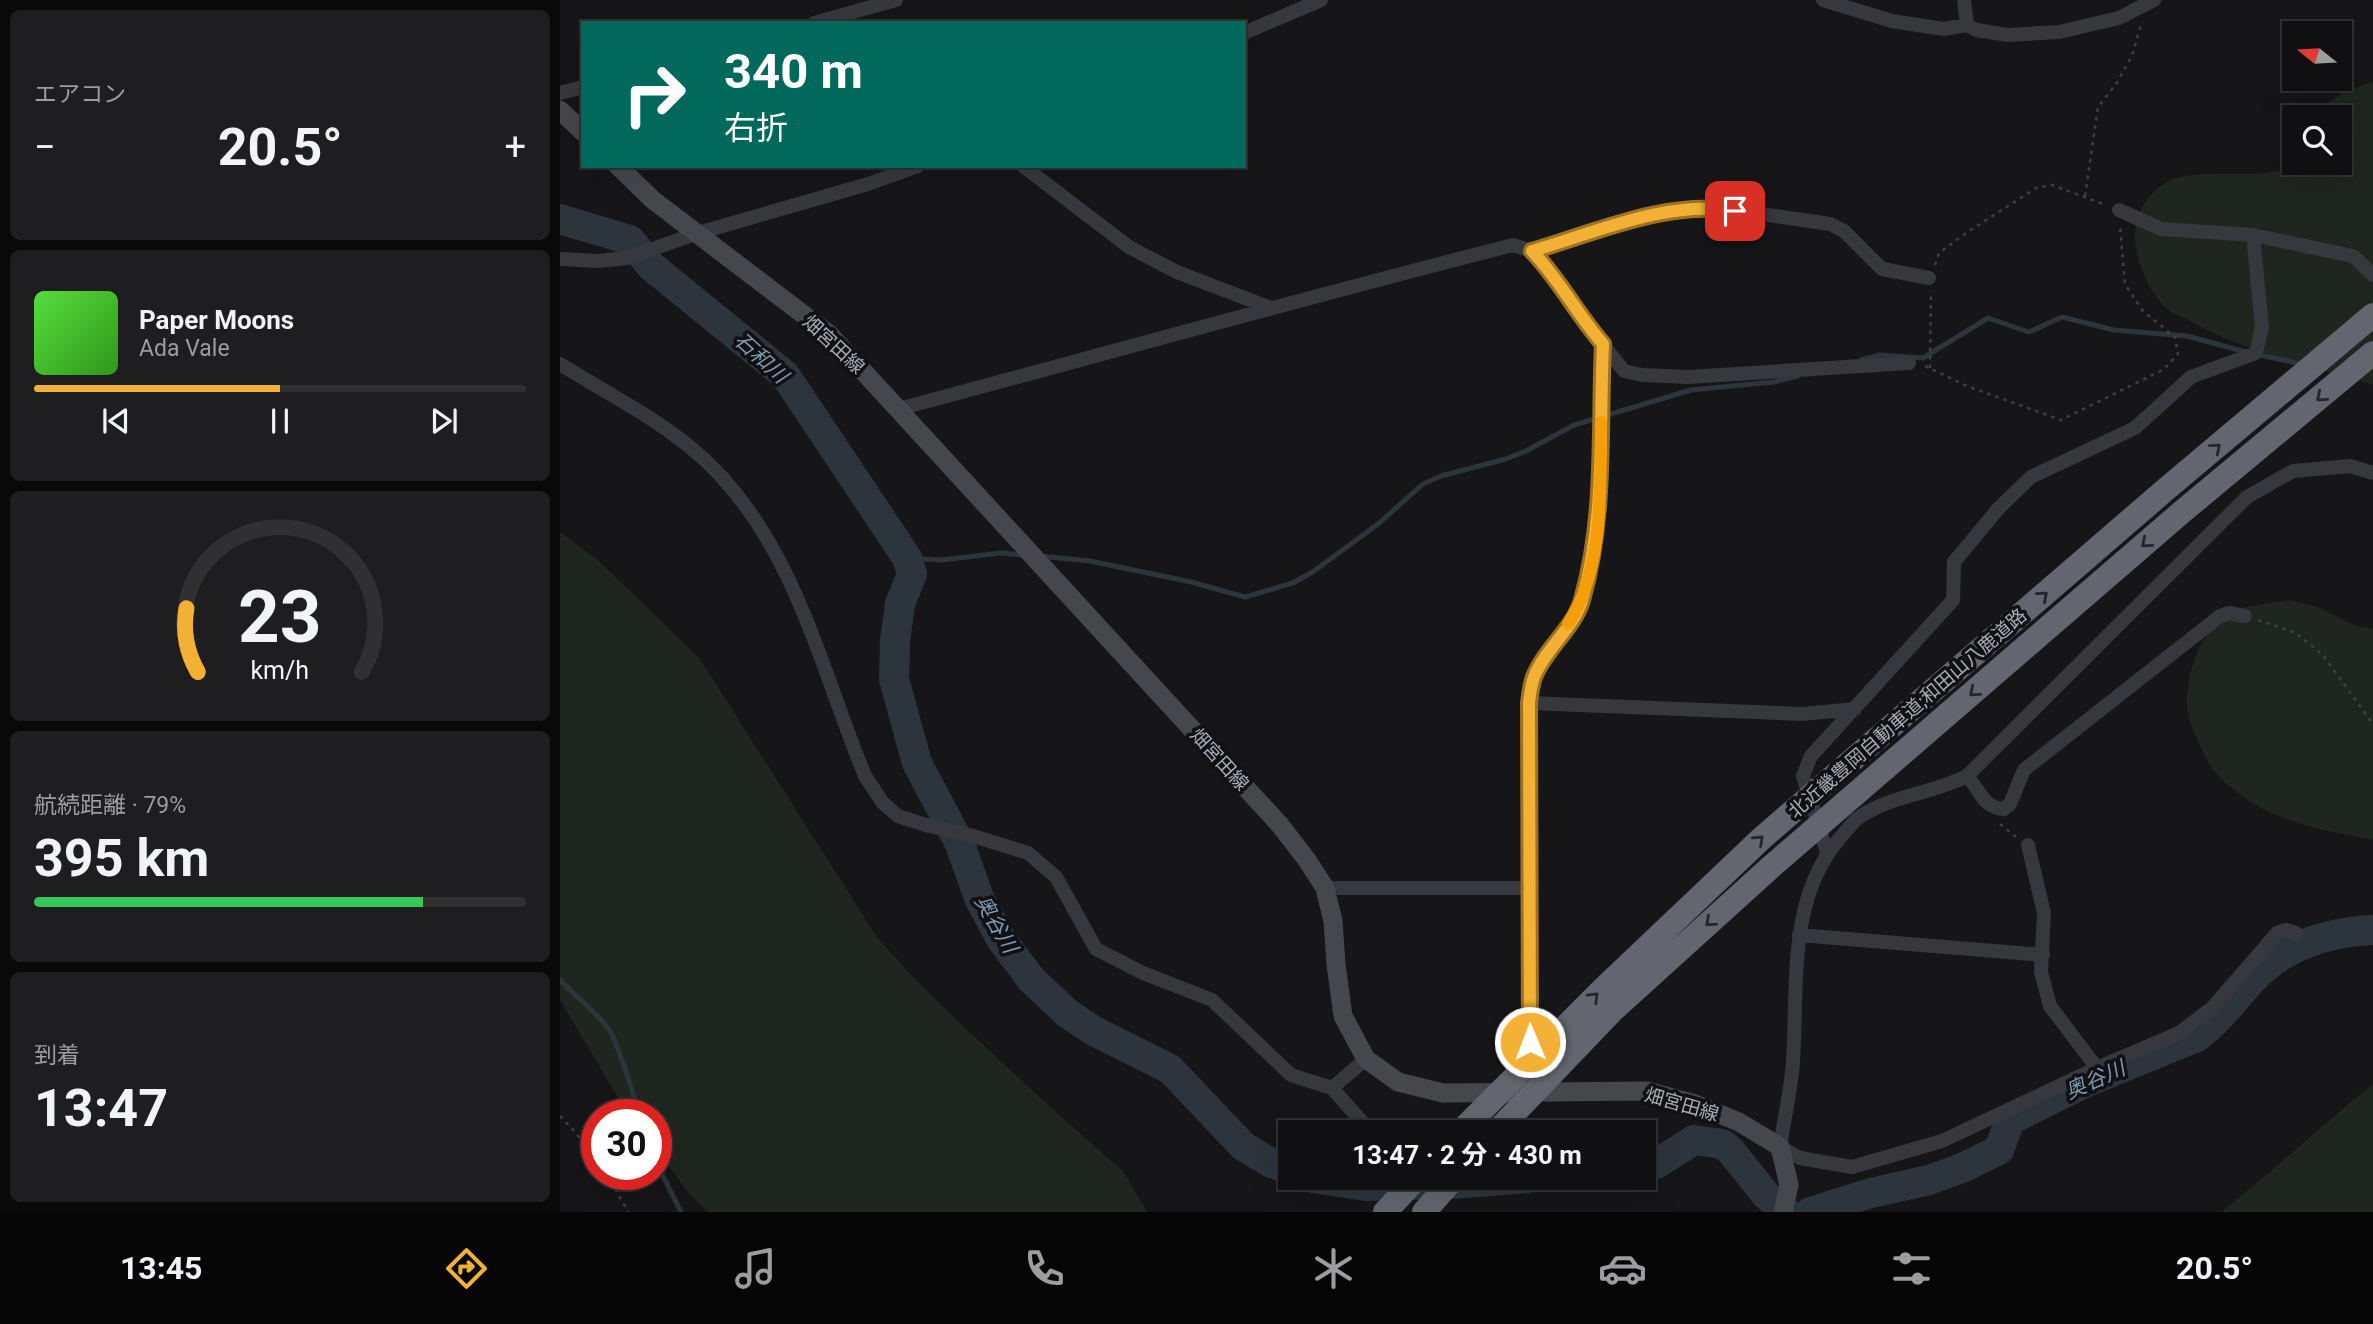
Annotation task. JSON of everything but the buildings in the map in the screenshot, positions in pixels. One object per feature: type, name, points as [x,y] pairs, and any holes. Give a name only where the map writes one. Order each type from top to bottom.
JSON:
[{"type":"highway","name":"北近畿豊岡自動車道;和田山八鹿道路","points":[[1472,1120],[1602,989],[1762,838],[2165,490],[2373,315]]},
{"type":"highway","name":"北近畿豊岡自動車道;和田山八鹿道路","points":[[1508,1120],[1614,1009],[1772,866],[2183,511],[2373,353]]},
{"type":"highway","points":[[1385,1212],[1406,1190]]},
{"type":"highway","points":[[1424,1212],[1443,1190]]},
{"type":"main road","points":[[560,110],[581,130]]},
{"type":"main road","name":"畑宮田線","points":[[620,168],[653,200],[829,334],[1280,825],[1325,888],[1333,921],[1343,1016],[1366,1059],[1398,1082],[1443,1093],[1647,1091],[1695,1104],[1739,1122],[1780,1147]]},
{"type":"main road","points":[[1780,1147],[1789,1185],[1784,1209]]},
{"type":"street","points":[[821,21],[896,0]]},
{"type":"street","points":[[1246,32],[1321,0]]},
{"type":"street","points":[[1823,0],[1892,22],[1944,29],[1967,25],[1976,30],[2008,35],[2059,32],[2119,18],[2150,2]]},
{"type":"street","points":[[1964,0],[1967,25]]},
{"type":"street","points":[[560,93],[581,88]]},
{"type":"street","points":[[560,259],[599,261],[627,258],[698,233],[867,184],[912,168]]},
{"type":"street","points":[[1026,168],[1129,247],[1177,272],[1271,307]]},
{"type":"street","points":[[1532,251],[1652,215],[1714,207],[1830,224],[1844,231],[1882,269],[1929,278]]},
{"type":"street","points":[[2119,210],[2161,229],[2253,235],[2353,256],[2373,275]]},
{"type":"street","points":[[1827,853],[1803,776],[1811,756],[1953,600],[1954,562],[1998,509],[2031,477],[2135,428],[2191,377],[2256,353],[2262,327],[2253,235]]},
{"type":"street","points":[[899,409],[1271,307],[1513,245],[1532,251],[1552,272],[1588,327],[1624,371],[1642,375],[1688,377],[1909,363]]},
{"type":"street","points":[[1531,1094],[1529,703],[1534,677],[1581,604],[1591,565],[1598,524],[1601,478],[1603,344]]},
{"type":"street","points":[[560,364],[691,447],[755,516],[782,562],[865,776],[883,803],[898,816],[1028,853],[1056,877],[1096,949],[1143,973],[1212,1000],[1291,1075],[1332,1088],[1360,1120]]},
{"type":"street","points":[[2296,933],[2286,930],[2277,933],[2212,1008],[2179,1033],[2097,1068],[1942,1141],[1852,1167],[1800,1158],[1780,1147],[1793,1066],[1800,935],[1810,886],[1827,853],[1857,819],[1890,801],[1951,784],[1967,776],[2247,497],[2293,471],[2350,466],[2373,473]]},
{"type":"street","points":[[1967,776],[1977,786],[1986,804],[2004,809],[2010,804],[2024,770],[2221,616],[2228,613],[2245,616]]},
{"type":"street","points":[[1529,703],[1802,714],[1855,709]]},
{"type":"street","points":[[2028,845],[2044,913],[2041,972],[2050,1006],[2097,1068]]},
{"type":"street","points":[[1325,888],[1528,888]]},
{"type":"street","points":[[1800,935],[2043,955]]},
{"type":"street","points":[[1332,1088],[1366,1059]]},
{"type":"street","points":[[1416,1190],[1433,1212]]},
{"type":"path","points":[[2085,196],[2098,107],[2116,84],[2132,56],[2150,2]]},
{"type":"path","points":[[2052,185],[2085,196],[2119,210],[2124,284],[2143,311],[2175,337],[2178,354],[2163,370],[2062,420],[1967,386],[1930,368],[1929,278],[1939,253],[2036,188],[2052,185]]},
{"type":"path","points":[[2245,616],[2296,633],[2322,654],[2373,724]]},
{"type":"path","points":[[1995,808],[1996,818],[2001,826],[2028,845]]},
{"type":"path","points":[[560,1116],[581,1140]]},
{"type":"path","points":[[616,1190],[628,1212]]},
{"type":"shaded area","points":[[2373,82],[2373,385],[2255,350],[2173,313],[2159,300],[2148,283],[2135,244],[2136,226],[2141,210],[2156,190],[2171,180],[2201,174],[2282,170],[2282,175],[2352,175],[2352,105],[2328,105],[2352,89]]},
{"type":"shaded area","points":[[560,532],[598,560],[700,659],[877,937],[967,1030],[1123,1171],[1147,1212],[708,1212],[672,1170],[672,1099],[619,1099],[560,1000]]},
{"type":"shaded area","points":[[2289,600],[2318,607],[2354,625],[2373,629],[2373,840],[2300,824],[2249,801],[2215,772],[2189,720],[2187,700],[2192,669],[2204,640],[2213,628],[2224,617],[2237,610]]},
{"type":"shaded area","points":[[2373,1084],[2373,1212],[2221,1212],[2260,1180]]},
{"type":"waterway","name":"奥谷川","points":[[560,219],[630,240],[651,266],[785,375],[907,558],[912,574],[900,604],[894,679],[917,763],[960,844],[979,898],[1001,939],[1031,979],[1067,1013],[1094,1031],[1170,1069],[1243,1146],[1278,1166]]},
{"type":"waterway","points":[[1861,360],[1880,355],[1923,358],[1988,318],[2029,332],[2062,317],[2114,330],[2187,336],[2246,352]]},
{"type":"waterway","points":[[2256,354],[2301,364]]},
{"type":"waterway","points":[[1040,556],[1090,561],[1191,582],[1245,597],[1293,583],[1314,571],[1378,524],[1423,484],[1441,476],[1506,459],[1574,425],[1691,390],[1774,382],[1798,376]]},
{"type":"waterway","points":[[907,558],[941,560],[1001,553],[1023,555]]},
{"type":"waterway","name":"奥谷川","points":[[1810,1212],[1871,1193],[1929,1180],[1999,1150],[2010,1120],[2084,1083],[2197,1037],[2258,974],[2283,955],[2326,937],[2373,930]]},
{"type":"waterway","points":[[560,980],[609,1030],[634,1099]]},
{"type":"waterway","name":"奥谷川","points":[[1656,1164],[1694,1140],[1722,1144],[1730,1150],[1766,1195],[1786,1212]]},
{"type":"waterway","points":[[670,1190],[681,1212]]},
{"type":"slow traffic","points":[[1568,624],[1581,604],[1598,524],[1601,422]]},
{"type":"route","points":[[1530,1042],[1529,703],[1534,677],[1581,604],[1591,565],[1598,524],[1601,478],[1603,344],[1588,327],[1552,272],[1532,251],[1652,215],[1714,207],[1735,211]]},
{"type":"water label","name":"石和川","points":[[761,358]]}]
